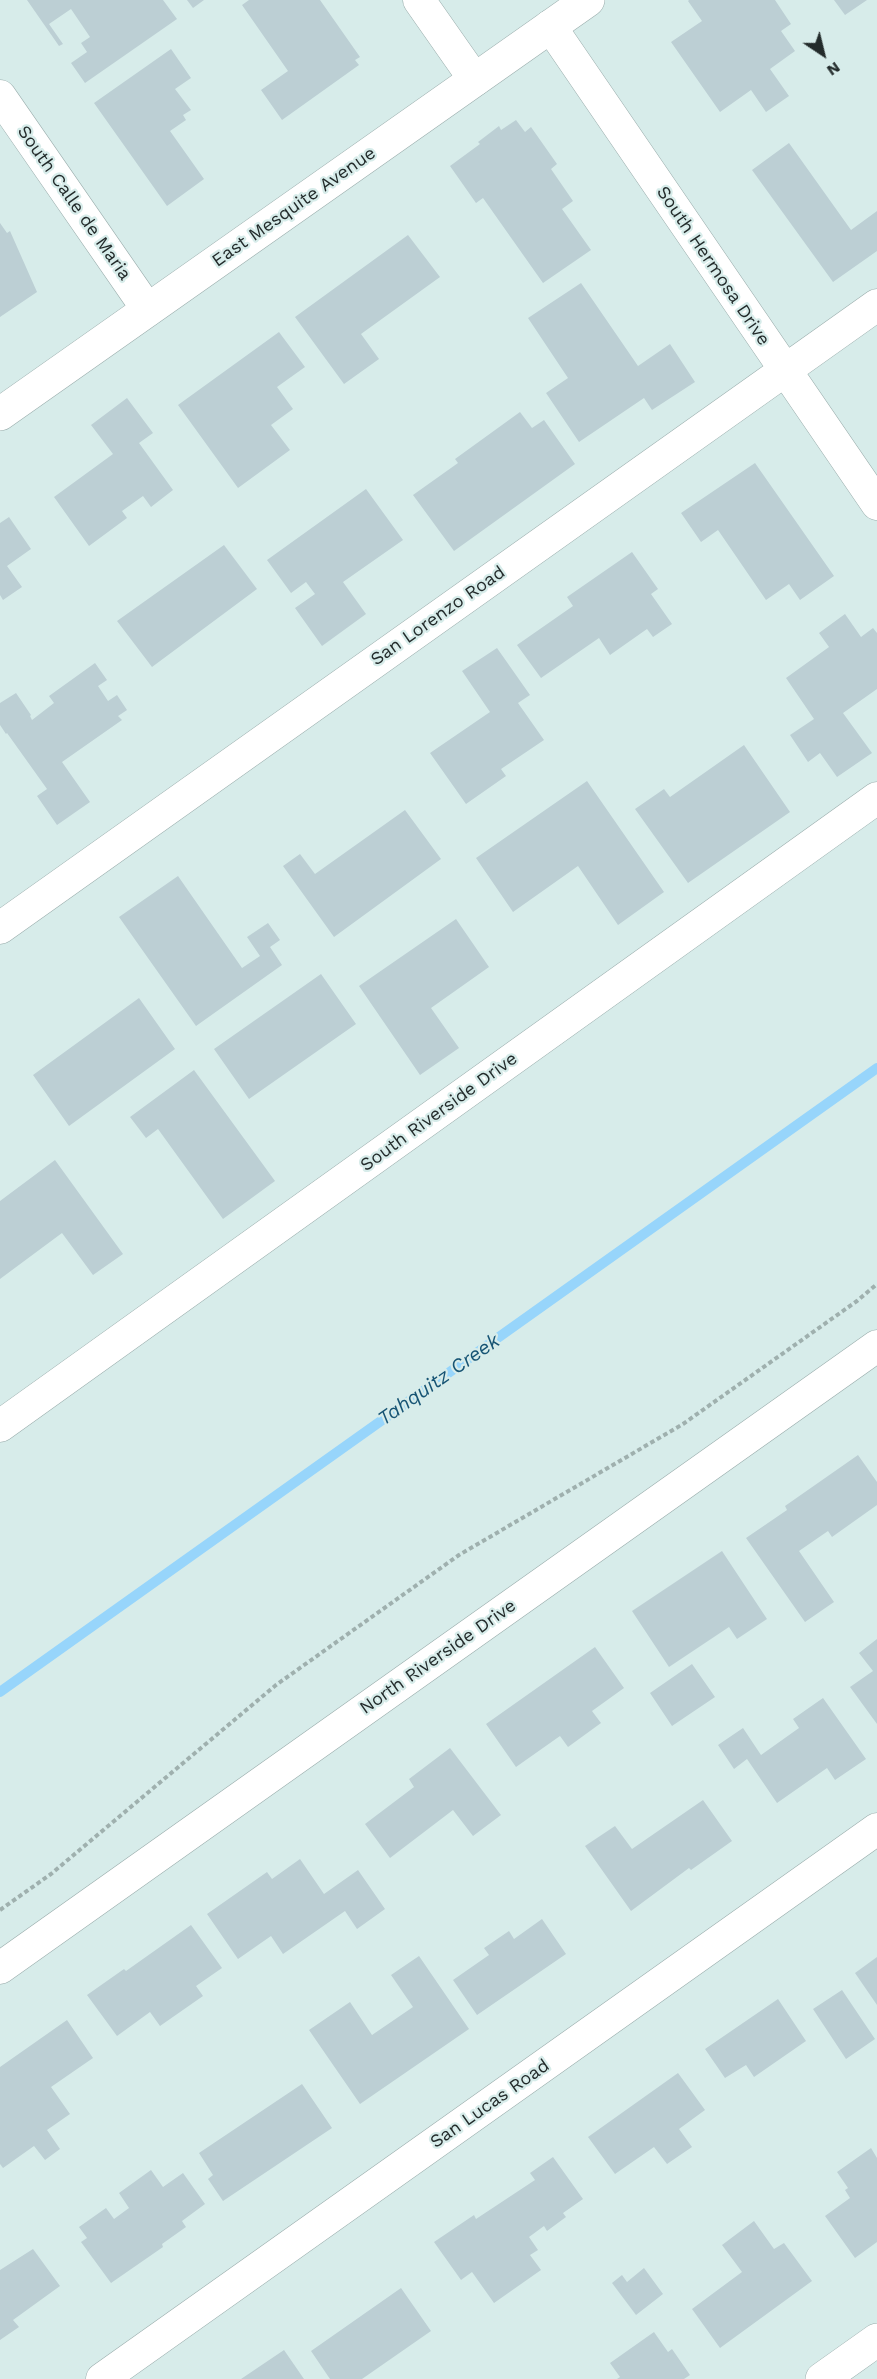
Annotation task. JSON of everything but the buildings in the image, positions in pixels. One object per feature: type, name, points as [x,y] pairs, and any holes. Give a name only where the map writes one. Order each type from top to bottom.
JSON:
[{"type":"street","points":[[419,0],[475,80]]},
{"type":"street","name":"East Mesquite Avenue","points":[[0,414],[588,0]]},
{"type":"street","name":"South Hermosa Drive","points":[[550,26],[877,504]]},
{"type":"street","name":"South Calle de Maria","points":[[0,96],[148,310]]},
{"type":"street","name":"San Lorenzo Road","points":[[0,928],[877,305]]},
{"type":"street","name":"South Riverside Drive","points":[[0,1426],[877,798]]},
{"type":"street","name":"North Riverside Drive","points":[[0,1968],[877,1346]]},
{"type":"street","name":"San Lucas Road","points":[[102,2379],[877,1829]]},
{"type":"street","points":[[822,2379],[877,2340]]},
{"type":"path","points":[[0,1910],[51,1874],[276,1685],[459,1555],[682,1424],[857,1301],[877,1284]]},
{"type":"waterway","name":"Tahquitz Creek","points":[[0,1692],[877,1068]]}]
